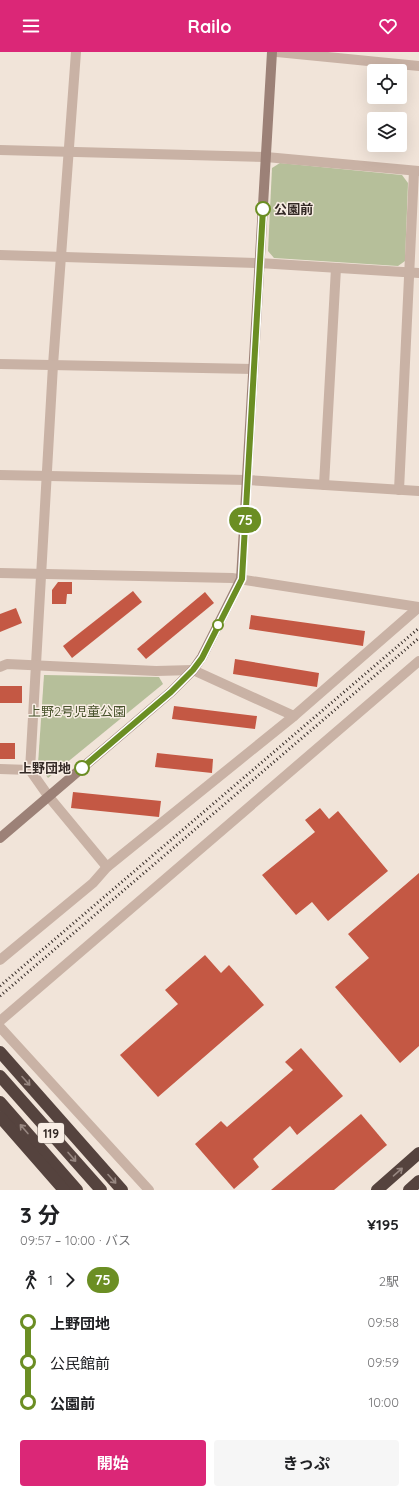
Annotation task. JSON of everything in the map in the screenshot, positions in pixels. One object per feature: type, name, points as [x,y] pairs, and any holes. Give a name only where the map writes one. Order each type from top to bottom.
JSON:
[{"type":"highway","points":[[0,1052],[122,1190]]},
{"type":"highway","name":"119","points":[[0,1076],[101,1190]]},
{"type":"highway","name":"119","points":[[0,1102],[78,1190]]},
{"type":"highway","points":[[0,1118],[64,1190]]},
{"type":"highway","points":[[377,1190],[419,1153]]},
{"type":"highway","points":[[410,1190],[419,1182]]},
{"type":"street","points":[[76,52],[53,365],[48,477],[30,770],[49,797],[107,867]]},
{"type":"street","points":[[0,838],[171,692],[193,670],[202,658],[242,579],[272,52]]},
{"type":"street","points":[[277,52],[419,66]]},
{"type":"street","points":[[0,150],[266,156],[417,171],[414,273],[399,490]]},
{"type":"street","points":[[0,255],[259,263],[414,273]]},
{"type":"street","points":[[324,485],[336,268]]},
{"type":"street","points":[[0,364],[253,370]]},
{"type":"street","points":[[0,476],[247,480],[419,491]]},
{"type":"street","points":[[0,573],[242,579],[419,607]]},
{"type":"street","points":[[0,960],[93,883],[107,867],[294,716],[419,607]]},
{"type":"street","points":[[0,1021],[419,661]]},
{"type":"street","points":[[0,667],[7,664],[156,671],[193,670],[294,716]]},
{"type":"street","points":[[0,769],[30,770]]},
{"type":"street","points":[[0,1027],[149,1190]]},
{"type":"green space","points":[[280,163],[402,175],[408,183],[405,261],[398,266],[274,258],[268,251],[272,168]]},
{"type":"green space","name":"上野2号児童公園","points":[[44,675],[159,677],[163,684],[48,778],[38,764]]},
{"type":"building","points":[[58,582],[72,582],[72,594],[67,594],[66,604],[52,604],[52,590]]},
{"type":"building","points":[[133,591],[142,602],[72,658],[63,646]]},
{"type":"building","points":[[205,592],[214,603],[146,659],[137,649]]},
{"type":"building","points":[[16,608],[22,623],[0,632],[0,614]]},
{"type":"building","points":[[251,615],[365,631],[363,646],[249,629]]},
{"type":"building","points":[[235,659],[319,673],[317,687],[233,674]]},
{"type":"building","points":[[0,686],[22,686],[22,703],[0,703]]},
{"type":"building","points":[[174,706],[257,716],[255,729],[172,719]]},
{"type":"building","points":[[0,743],[15,743],[15,759],[0,759]]},
{"type":"building","points":[[157,753],[213,759],[212,773],[155,767]]},
{"type":"building","points":[[73,792],[161,801],[159,817],[71,808]]},
{"type":"building","points":[[320,808],[329,819],[338,811],[388,871],[328,921],[312,902],[296,915],[262,875],[315,832],[305,820]]},
{"type":"building","points":[[419,873],[419,1046],[400,1063],[335,987],[369,958],[348,934]]},
{"type":"building","points":[[205,955],[221,973],[229,965],[264,1005],[158,1097],[120,1055],[178,1004],[165,990]]},
{"type":"building","points":[[301,1048],[343,1096],[297,1135],[290,1126],[253,1159],[259,1167],[234,1189],[195,1144],[221,1121],[227,1127],[293,1070],[285,1062]]},
{"type":"building","points":[[361,1114],[387,1145],[334,1190],[271,1190]]},
{"type":"railway","points":[[0,986],[419,628]]},
{"type":"railway","points":[[0,996],[419,638]]},
{"type":"bus line","name":"75","points":[[82,768],[171,692],[193,670],[202,658],[233,594],[242,579],[263,209]]},
{"type":"place","name":"公園前","points":[[263,209]]},
{"type":"place","name":"上野団地","points":[[82,768]]}]
